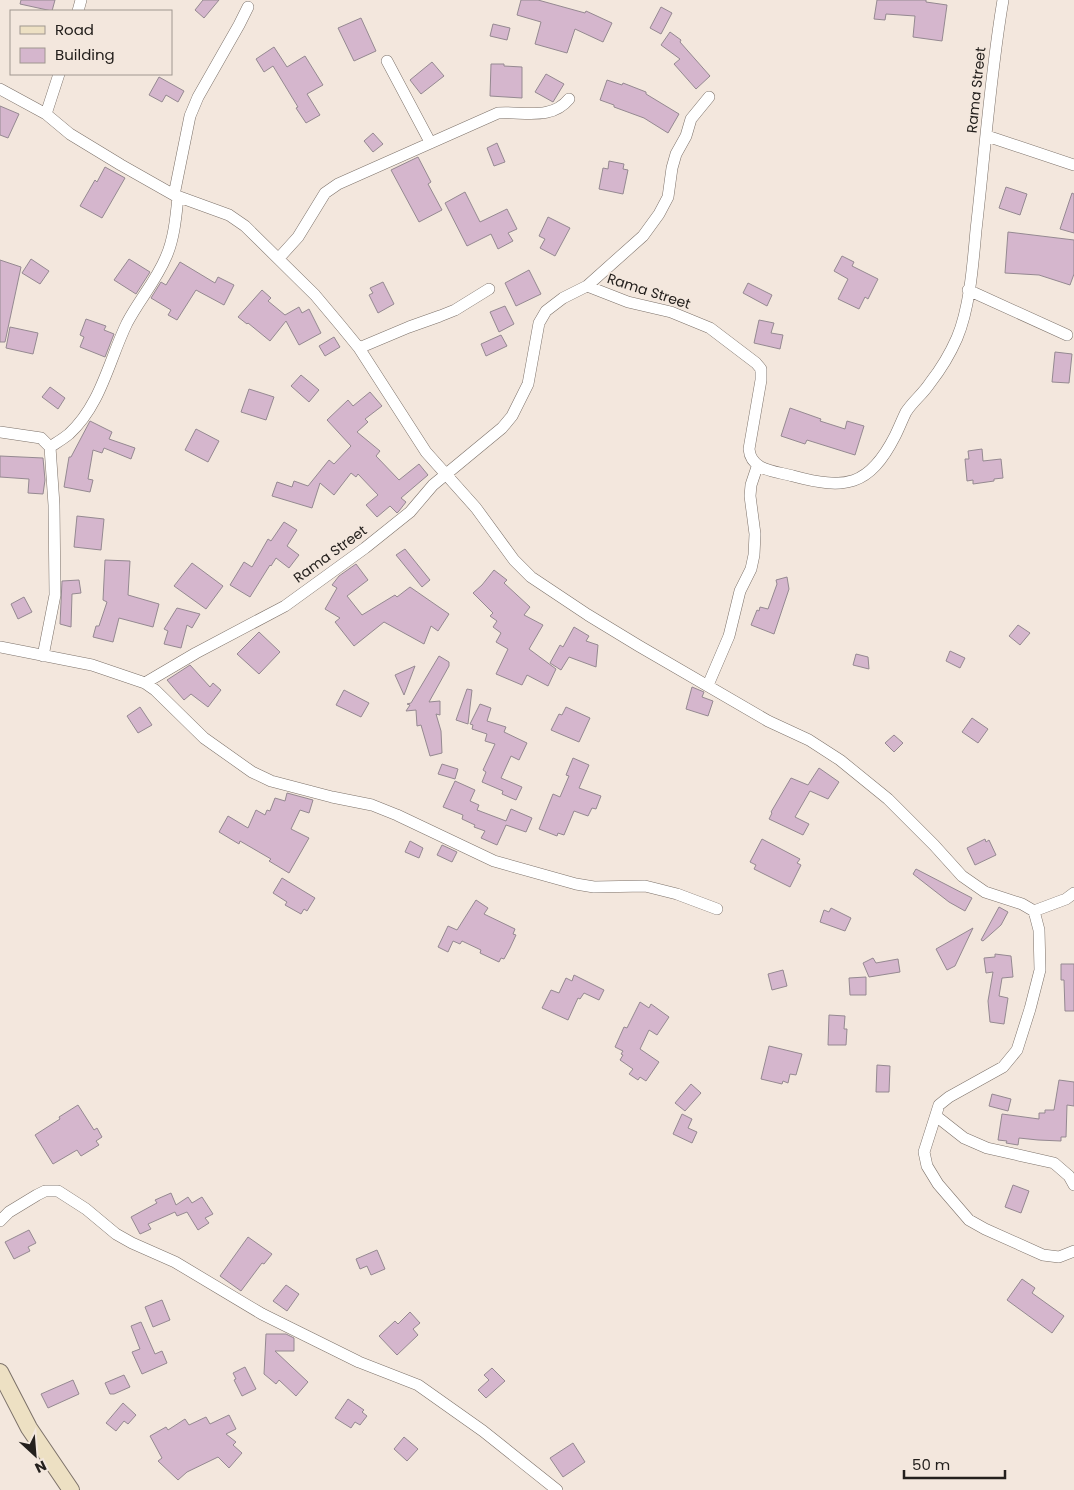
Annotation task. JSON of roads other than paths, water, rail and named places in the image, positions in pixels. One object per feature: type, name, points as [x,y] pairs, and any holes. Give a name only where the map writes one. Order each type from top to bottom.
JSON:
[{"type":"main road","points":[[0,1372],[29,1428],[71,1490]]},
{"type":"street","name":"Rama Street","points":[[145,683],[196,653],[285,606],[365,548],[410,512],[433,485],[502,428],[512,416],[528,384],[540,323],[546,311],[563,298],[587,286],[628,302],[672,312],[710,328],[756,363],[760,369],[761,380],[749,457],[757,467],[807,480],[839,484],[857,480],[871,472],[895,436],[912,402],[929,385],[946,360],[958,337],[965,314],[987,136],[996,40],[1003,0]]},
{"type":"street","points":[[50,447],[69,434],[81,420],[104,383],[126,325],[136,306],[153,283],[167,256],[174,227],[176,196],[190,116],[198,97],[248,7]]},
{"type":"street","points":[[387,61],[430,142]]},
{"type":"street","points":[[46,114],[59,75]]},
{"type":"street","points":[[0,89],[46,114],[70,134],[176,196],[229,215],[245,226],[315,295],[359,348],[426,452],[476,508],[514,560],[531,577],[588,615],[768,721],[809,740],[840,760],[888,799],[962,876],[985,892],[1022,904],[1034,911],[1039,930],[1040,970],[1017,1050],[1003,1068],[949,1097],[939,1105],[924,1152],[927,1166],[938,1184],[969,1220],[1043,1255],[1060,1257],[1074,1251]]},
{"type":"street","points":[[587,286],[643,236],[659,214],[668,197],[676,154],[686,136],[691,119],[709,97]]},
{"type":"street","points":[[278,258],[298,236],[325,193],[338,184],[498,113],[542,114],[556,110],[569,99]]},
{"type":"street","points":[[987,136],[1074,165]]},
{"type":"street","points":[[359,348],[455,310],[489,289]]},
{"type":"street","points":[[968,290],[1067,335]]},
{"type":"street","points":[[0,432],[41,438],[50,447],[54,505],[55,595],[43,656]]},
{"type":"street","points":[[708,685],[729,636],[740,591],[751,569],[755,534],[750,496],[751,485],[757,467]]},
{"type":"street","points":[[0,647],[92,664],[145,683],[155,690],[204,738],[252,772],[271,781],[372,805],[397,815],[494,862],[594,887],[645,886],[677,894],[717,909]]},
{"type":"street","points":[[1034,911],[1066,899],[1074,893]]},
{"type":"street","points":[[936,1116],[964,1138],[987,1148],[1054,1163],[1064,1170],[1074,1185]]},
{"type":"street","points":[[0,1222],[9,1212],[37,1195],[45,1191],[58,1191],[86,1209],[116,1234],[175,1262],[262,1314],[359,1362],[418,1384],[483,1431],[557,1490]]}]
